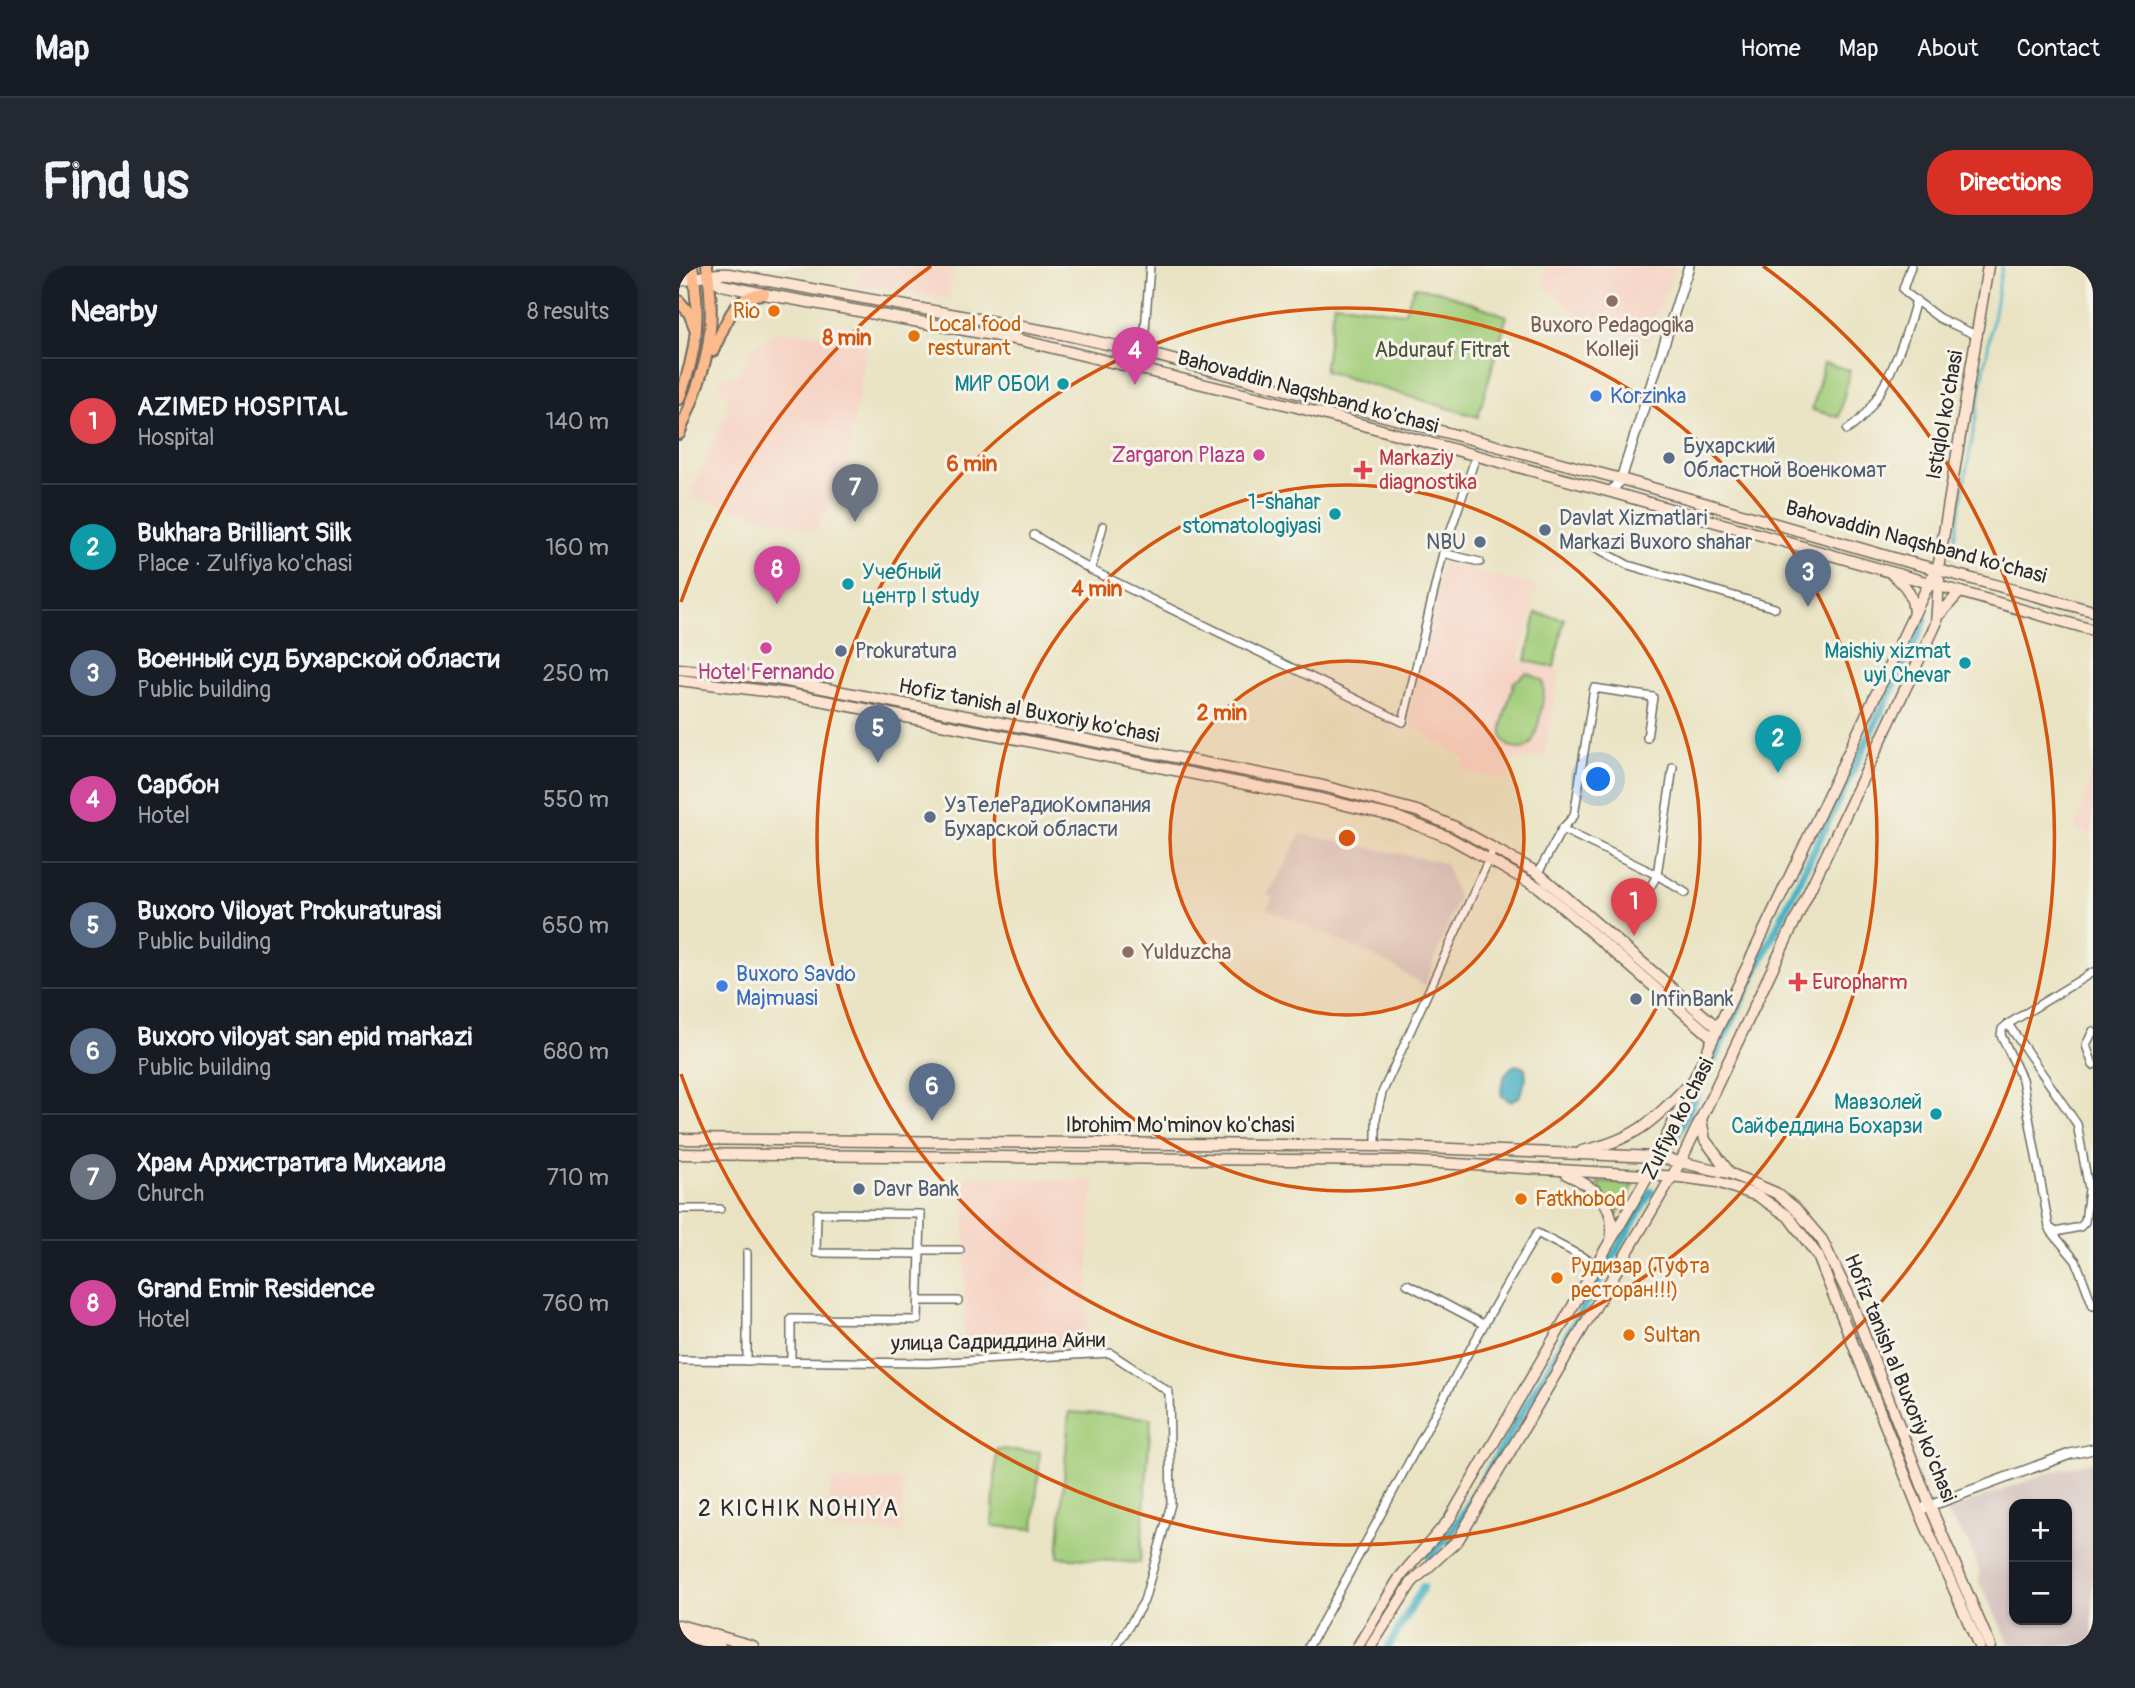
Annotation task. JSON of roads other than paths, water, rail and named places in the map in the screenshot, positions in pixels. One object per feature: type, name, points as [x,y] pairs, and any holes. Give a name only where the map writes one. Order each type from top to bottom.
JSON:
[{"type":"main road","points":[[679,270],[683,266]]},
{"type":"main road","points":[[679,398],[698,334],[692,266]]},
{"type":"main road","name":"Istiqlol ko'chasi","points":[[1936,585],[1988,266]]},
{"type":"main road","points":[[707,362],[712,329],[708,272]]},
{"type":"main road","name":"Bahovaddin Naqshband ko'chasi","points":[[708,272],[722,285],[1020,340],[1142,368],[1611,492],[2093,630]]},
{"type":"main road","name":"Bahovaddin Naqshband ko'chasi","points":[[679,281],[695,279],[708,272],[754,278],[1062,334],[1143,352],[1621,479],[2093,611]]},
{"type":"main road","points":[[679,434],[707,362],[736,304],[753,294],[764,294]]},
{"type":"main road","points":[[679,301],[689,313],[698,334]]},
{"type":"main road","points":[[1886,570],[1906,585],[1913,599],[1914,614]]},
{"type":"main road","name":"Zulfiya ko'chasi","points":[[1358,1646],[1401,1577],[1449,1520],[1648,1177],[1714,1032],[1914,614],[1936,585]]},
{"type":"main road","name":"Zulfiya ko'chasi","points":[[1371,1646],[1412,1583],[1458,1540],[1681,1161],[1939,614],[1936,585]]},
{"type":"main road","points":[[1939,614],[1960,592]]},
{"type":"main road","name":"Hofiz tanish al Buxoriy ko'chasi","points":[[679,669],[776,679],[1362,795],[1436,818],[1494,848],[1541,880]]},
{"type":"main road","name":"Hofiz tanish al Buxoriy ko'chasi","points":[[679,680],[789,694],[1382,814],[1448,837],[1489,860],[1541,880]]},
{"type":"main road","points":[[965,730],[967,718]]},
{"type":"main road","points":[[1541,880],[1714,1032]]},
{"type":"main road","points":[[1564,1154],[1614,1144],[1637,1133],[1656,1119],[1691,1082]]},
{"type":"main road","points":[[1700,1118],[1705,1140],[1729,1173]]},
{"type":"main road","name":"Ibrohim Mo'minov ko'chasi","points":[[679,1139],[1376,1146],[1657,1157],[1681,1161]]},
{"type":"main road","points":[[1403,1161],[1404,1147]]},
{"type":"main road","name":"Ibrohim Mo'minov ko'chasi","points":[[679,1154],[1403,1161],[1672,1177]]},
{"type":"main road","name":"Hofiz tanish al Buxoriy ko'chasi","points":[[1681,1161],[1729,1173],[1776,1194],[1794,1208],[1822,1240],[1849,1296],[1930,1506],[1990,1646]]},
{"type":"main road","points":[[1559,1171],[1584,1182],[1600,1194],[1613,1223],[1612,1237]]},
{"type":"main road","name":"Hofiz tanish al Buxoriy ko'chasi","points":[[1672,1177],[1718,1182],[1758,1196],[1781,1210],[1807,1238],[1838,1300],[1919,1510],[1979,1646]]},
{"type":"main road","points":[[679,1625],[753,1646]]},
{"type":"main road","points":[[679,1634],[720,1646]]},
{"type":"street","points":[[1142,368],[1150,266]]},
{"type":"street","points":[[1611,492],[1621,479],[1689,266]]},
{"type":"street","points":[[1911,266],[1903,289],[1939,318],[1978,336]]},
{"type":"street","points":[[1847,430],[1865,417],[1898,357],[1916,300]]},
{"type":"street","points":[[1034,535],[1091,570],[1403,722],[1443,553],[1476,456]]},
{"type":"street","points":[[1091,570],[1104,526]]},
{"type":"street","points":[[1593,546],[1628,565],[1775,608]]},
{"type":"street","points":[[1443,553],[1480,562]]},
{"type":"street","points":[[1541,880],[1562,828],[1574,816],[1594,688],[1653,697],[1647,737]]},
{"type":"street","points":[[1635,915],[1657,875],[1673,767]]},
{"type":"street","points":[[1562,828],[1657,875],[1686,893]]},
{"type":"street","points":[[1376,1146],[1376,1119],[1382,1093],[1494,848]]},
{"type":"street","points":[[2093,972],[2002,1029],[2003,1044],[2022,1079],[2051,1231],[2076,1261],[2093,1306]]},
{"type":"street","points":[[2008,1024],[2077,1124],[2083,1151],[2089,1189],[2085,1222],[2080,1227],[2051,1231]]},
{"type":"street","points":[[2091,1036],[2088,1057],[2093,1065]]},
{"type":"street","points":[[679,1209],[720,1209]]},
{"type":"street","points":[[791,1362],[791,1319],[918,1320],[919,1301],[920,1252],[921,1214],[817,1213],[817,1253],[920,1252],[960,1250]]},
{"type":"street","points":[[1309,1646],[1377,1527],[1483,1324],[1537,1233],[1596,1264]]},
{"type":"street","points":[[747,1253],[747,1361]]},
{"type":"street","points":[[1407,1284],[1483,1324]]},
{"type":"street","points":[[919,1301],[958,1301]]},
{"type":"street","name":"улица Садриддина Айни","points":[[679,1360],[928,1363],[1110,1353],[1169,1392],[1171,1504],[1144,1601],[1117,1646]]},
{"type":"street","points":[[1919,1510],[2070,1454],[2093,1449]]},
{"type":"water","points":[[1516,1065],[1525,1068],[1526,1078],[1519,1097],[1510,1101],[1502,1096],[1502,1087],[1506,1073]]},
{"type":"waterway","points":[[1952,556],[2002,266]]},
{"type":"waterway","points":[[1673,1143],[1925,620]]},
{"type":"waterway","points":[[1429,1558],[1451,1533],[1472,1499],[1651,1191]]},
{"type":"waterway","points":[[1389,1646],[1423,1587]]},
{"type":"place","name":"Buxoro Pedagogika Kolleji","points":[[1612,301]]},
{"type":"place","name":"Rio","points":[[774,311]]},
{"type":"place","name":"Local food resturant","points":[[914,336]]},
{"type":"place","name":"МИР ОБОИ","points":[[1063,384]]},
{"type":"place","name":"Сарбон","points":[[1135,385]]},
{"type":"place","name":"Korzinka","points":[[1596,396]]},
{"type":"place","name":"Zargaron Plaza","points":[[1259,455]]},
{"type":"place","name":"Бухарский Областной Военкомат","points":[[1669,458]]},
{"type":"place","name":"Markaziy diagnostika","points":[[1363,470]]},
{"type":"place","name":"1-shahar stomatologiyasi","points":[[1335,514]]},
{"type":"place","name":"Храм Архистратига Михаила","points":[[855,522]]},
{"type":"place","name":"Davlat Xizmatlari Markazi Buxoro shahar","points":[[1545,530]]},
{"type":"place","name":"NBU","points":[[1480,542]]},
{"type":"place","name":"Учебный центр I study","points":[[848,584]]},
{"type":"place","name":"Grand Emir Residence","points":[[777,604]]},
{"type":"place","name":"Военный суд Бухарской области","points":[[1808,607]]},
{"type":"place","name":"Hotel Fernando","points":[[766,648]]},
{"type":"place","name":"Prokuratura","points":[[841,651]]},
{"type":"place","name":"Maishiy xizmat uyi Chevar","points":[[1965,663]]},
{"type":"place","name":"Buxoro Viloyat Prokuraturasi","points":[[878,763]]},
{"type":"place","name":"Bukhara Brilliant Silk","points":[[1778,773]]},
{"type":"place","name":"УзТелеРадиоКомпания Бухарской области","points":[[930,817]]},
{"type":"place","name":"AZIMED HOSPITAL","points":[[1634,936]]},
{"type":"place","name":"Yulduzcha","points":[[1128,952]]},
{"type":"place","name":"Europharm","points":[[1798,982]]},
{"type":"place","name":"Buxoro Savdo Majmuasi","points":[[722,986]]},
{"type":"place","name":"InfinBank","points":[[1636,999]]},
{"type":"place","name":"Мавзолей Сайфеддина Бохарзи","points":[[1936,1114]]},
{"type":"place","name":"Buxoro viloyat san epid markazi","points":[[932,1121]]},
{"type":"place","name":"Davr Bank","points":[[859,1189]]},
{"type":"place","name":"Fatkhobod","points":[[1521,1199]]},
{"type":"place","name":"Рудизар (Туфта ресторан!!!)","points":[[1557,1278]]},
{"type":"place","name":"Sultan","points":[[1629,1335]]},
{"type":"district","name":"2 KICHIK NOHIYA","points":[[799,1508]]},
{"type":"park label","name":"Abdurauf Fitrat","points":[[1442,350]]}]
